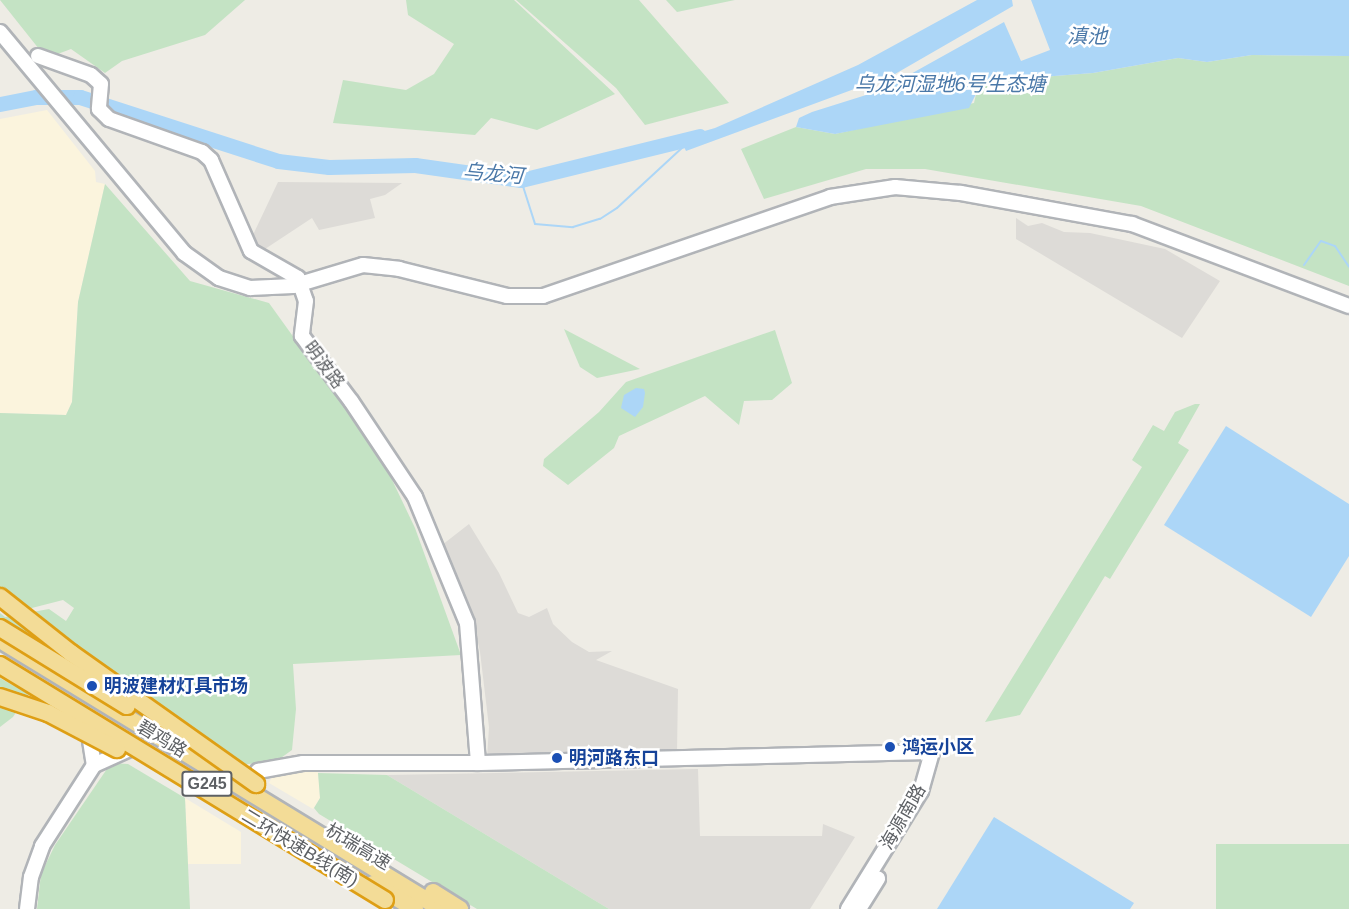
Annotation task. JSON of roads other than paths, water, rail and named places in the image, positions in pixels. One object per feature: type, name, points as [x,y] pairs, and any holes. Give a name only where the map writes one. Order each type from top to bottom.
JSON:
[{"type":"highway","points":[[0,597],[251,787]]},
{"type":"highway","points":[[2,643],[251,787]]},
{"type":"highway","name":"碧鸡路","points":[[2,643],[82,709],[415,909]]},
{"type":"highway","name":"二环快速B线(南)","points":[[0,665],[385,900]]},
{"type":"highway","points":[[0,697],[70,723],[385,900]]},
{"type":"highway","name":"G245","points":[[251,787],[441,909]]},
{"type":"highway","name":"杭瑞高速","points":[[251,787],[460,909]]},
{"type":"highway","name":"杭瑞高速","points":[[385,900],[399,909]]},
{"type":"street","points":[[0,32],[192,261],[219,278],[250,288],[273,290],[302,284],[347,268],[371,265],[507,296],[543,296],[830,197],[895,187],[961,193],[1158,231],[1349,306]]},
{"type":"street","points":[[38,56],[91,75],[101,84],[103,92],[99,110],[109,119],[143,134],[202,152],[211,160],[251,251],[286,269],[302,284]]},
{"type":"street","name":"明波路","points":[[302,284],[306,301],[302,336],[351,401],[415,497],[467,624],[478,763]]},
{"type":"street","points":[[82,709],[94,765]]},
{"type":"street","points":[[27,909],[31,877],[42,846],[94,765],[112,754],[143,746]]},
{"type":"street","points":[[251,787],[258,771],[303,763],[478,763],[932,752]]},
{"type":"street","name":"海源南路","points":[[848,909],[921,791],[932,752]]},
{"type":"street","name":"海源南路","points":[[859,909],[927,798],[935,767],[932,752]]},
{"type":"water","points":[[977,0],[1012,0],[1013,6],[895,74],[686,151],[680,138],[715,128],[858,65]]},
{"type":"water","name":"滇池","points":[[1031,0],[1349,0],[1349,56],[1252,55],[1207,62],[1178,58],[1093,73],[992,81],[978,90],[969,108],[835,134],[796,127],[799,118],[882,90],[1004,22],[1021,61],[1050,50]]},
{"type":"water","points":[[636,388],[644,389],[645,393],[643,407],[635,417],[621,408],[624,395]]},
{"type":"water","points":[[1226,426],[1349,504],[1349,556],[1311,617],[1164,525]]},
{"type":"water","points":[[994,817],[1134,903],[1130,909],[937,909]]},
{"type":"waterway","name":"乌龙河","points":[[0,104],[36,97],[80,97],[278,161],[329,167],[415,165],[521,180],[700,136]]},
{"type":"waterway","points":[[521,180],[535,224],[573,227],[600,219],[617,208],[684,146]]},
{"type":"waterway","points":[[1304,265],[1321,241],[1335,246],[1349,267]]},
{"type":"place","name":"明波建材灯具市场","points":[[92,686]]},
{"type":"place","name":"鸿运小区","points":[[890,747]]},
{"type":"place","name":"明河路东口","points":[[557,758]]},
{"type":"water label","name":"乌龙河湿地6号生态塘","points":[[950,84]]}]
